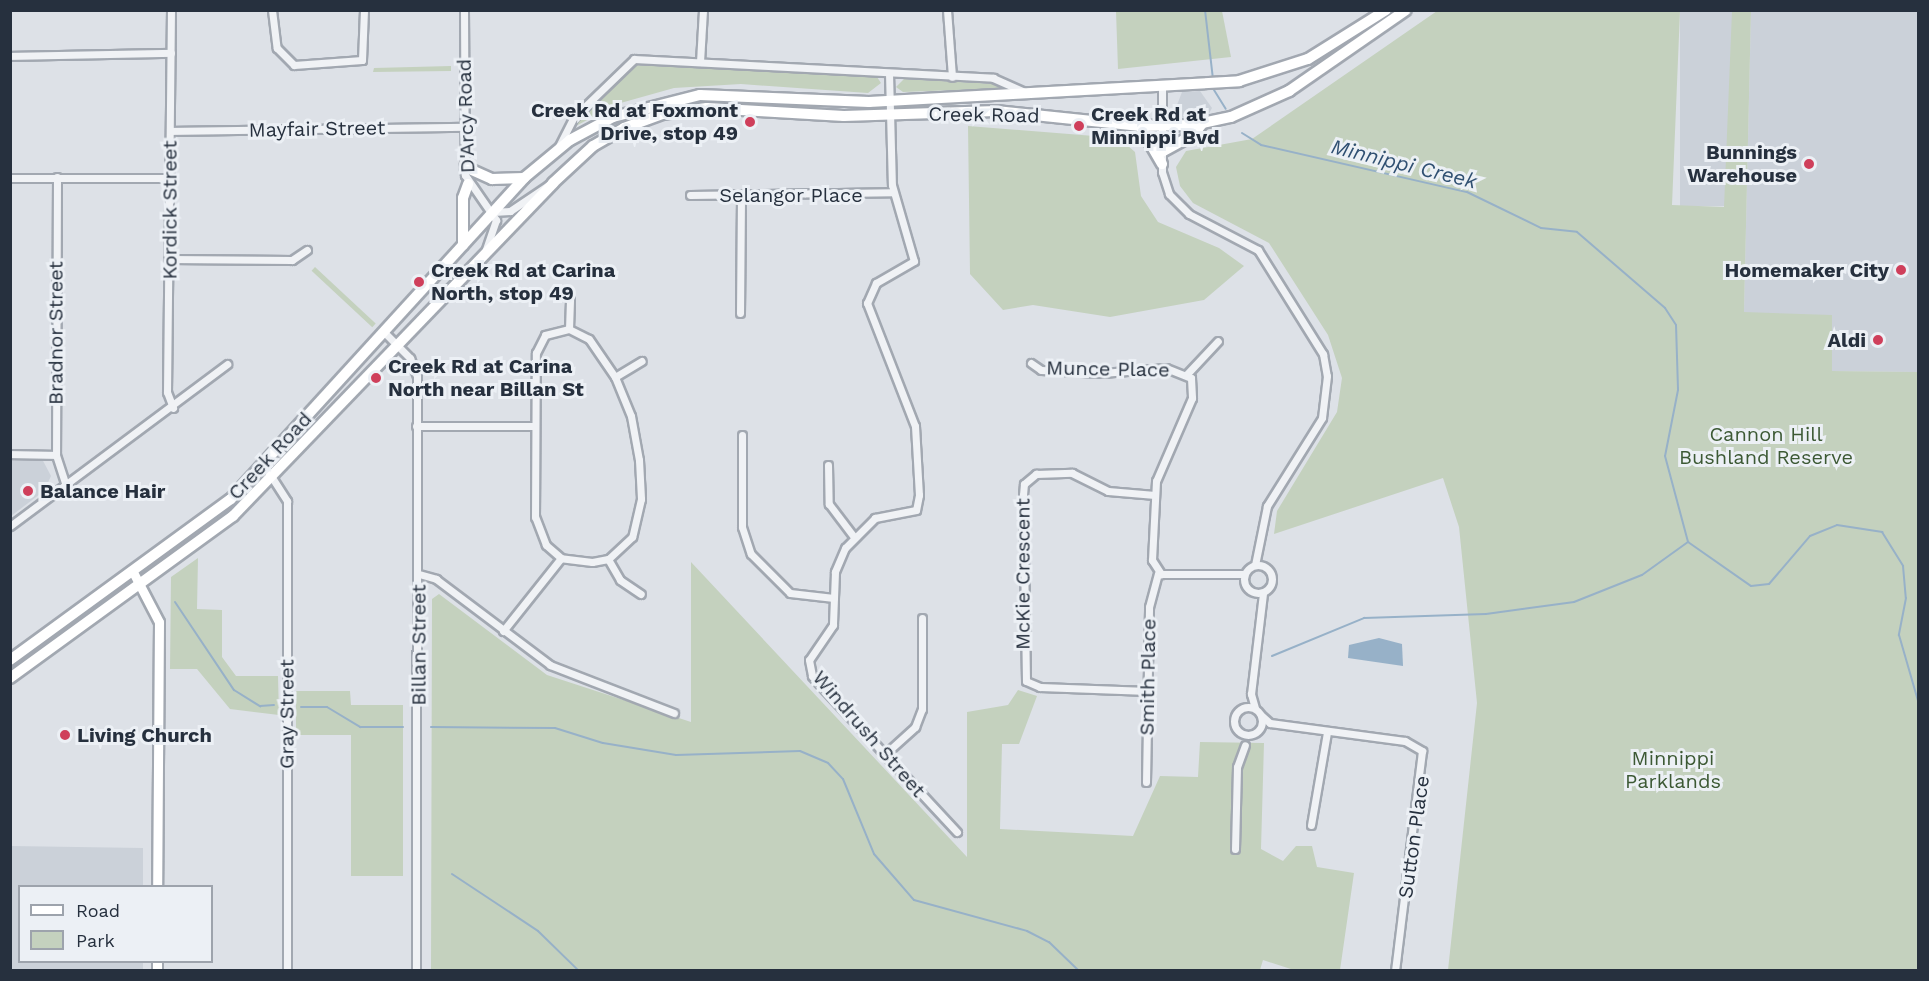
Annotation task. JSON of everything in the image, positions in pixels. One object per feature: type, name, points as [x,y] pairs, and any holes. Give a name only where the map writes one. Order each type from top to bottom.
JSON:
[{"type":"main road","name":"Creek Road","points":[[10,660],[221,507],[264,465],[524,178],[557,150],[613,117],[679,98],[888,101],[1239,81],[1286,69],[1386,10]]},
{"type":"main road","name":"Creek Road","points":[[10,678],[233,516],[274,476],[397,344],[553,183],[614,133],[671,112],[890,115],[996,111],[1140,126],[1202,124],[1249,110],[1299,85],[1406,10]]},
{"type":"main road","points":[[1286,69],[1299,85]]},
{"type":"main road","points":[[1162,152],[1193,135],[1202,124]]},
{"type":"main road","points":[[1140,126],[1162,164]]},
{"type":"main road","points":[[465,166],[492,179],[524,178]]},
{"type":"main road","points":[[463,245],[463,198],[468,184]]},
{"type":"street","name":"Kordick Street","points":[[171,10],[167,392],[173,408]]},
{"type":"street","points":[[272,10],[272,31],[284,61],[355,64],[364,51],[364,10]]},
{"type":"street","name":"D'Arcy Road","points":[[464,10],[465,166],[468,184],[493,212]]},
{"type":"street","points":[[700,62],[703,10]]},
{"type":"street","points":[[947,10],[952,77]]},
{"type":"street","points":[[10,56],[171,53]]},
{"type":"street","name":"Creek Road","points":[[557,150],[566,128],[629,60],[700,62],[1005,81],[1027,93]]},
{"type":"street","points":[[889,73],[888,101],[893,192]]},
{"type":"street","points":[[1158,573],[1232,578],[1244,574],[1255,565],[1267,506],[1322,418],[1327,376],[1323,354],[1270,263],[1244,239],[1176,205],[1166,189],[1162,164],[1162,87]]},
{"type":"street","name":"Mayfair Street","points":[[170,131],[464,127]]},
{"type":"street","name":"Bradnor Street","points":[[57,177],[56,455],[66,486]]},
{"type":"street","points":[[10,178],[170,178]]},
{"type":"street","name":"Creek Road","points":[[484,254],[485,240],[496,222],[493,212],[510,211],[537,188],[553,183]]},
{"type":"street","name":"Selangor Place","points":[[690,195],[893,192]]},
{"type":"street","name":"Windrush Street","points":[[893,192],[914,261],[876,283],[867,303],[915,426],[919,495],[916,510],[875,518],[854,537],[838,559],[833,625],[809,660],[812,676],[957,832]]},
{"type":"street","points":[[740,313],[741,195]]},
{"type":"street","points":[[170,259],[292,260],[307,250]]},
{"type":"street","points":[[569,329],[570,300]]},
{"type":"street","points":[[569,329],[589,339],[615,377],[636,436],[641,499],[632,537],[608,559],[561,558],[546,545],[535,518],[538,344],[545,334],[569,329]]},
{"type":"street","name":"Billan Street","points":[[384,332],[397,344],[416,370],[419,574],[416,970]]},
{"type":"street","points":[[1187,374],[1218,341]]},
{"type":"street","points":[[615,377],[642,361]]},
{"type":"street","name":"Munce Place","points":[[1031,363],[1041,370],[1102,373],[1152,367],[1187,374],[1192,398],[1162,459],[1155,495],[1152,560],[1158,573]]},
{"type":"street","points":[[10,526],[173,408],[227,364]]},
{"type":"street","points":[[416,426],[535,426]]},
{"type":"street","points":[[742,435],[742,526],[751,554],[790,593],[834,598]]},
{"type":"street","points":[[10,454],[56,455]]},
{"type":"street","name":"Gray Street","points":[[264,465],[286,493],[288,512],[287,970]]},
{"type":"street","points":[[828,465],[829,504],[854,537]]},
{"type":"street","name":"McKie Crescent","points":[[1148,691],[1040,687],[1026,681],[1023,495],[1024,484],[1036,474],[1072,473],[1108,491],[1155,495]]},
{"type":"street","points":[[1251,694],[1235,715],[1237,729],[1249,735],[1270,723],[1255,708],[1251,694],[1258,607],[1263,593],[1272,582],[1259,551]]},
{"type":"street","points":[[503,631],[561,558]]},
{"type":"street","points":[[608,559],[620,580],[640,594]]},
{"type":"street","points":[[1255,565],[1264,566]]},
{"type":"street","points":[[133,572],[159,622],[157,885]]},
{"type":"street","name":"Smith Place","points":[[1146,782],[1149,607],[1158,573]]},
{"type":"street","points":[[419,574],[436,579],[550,665],[674,714]]},
{"type":"street","points":[[1244,574],[1246,588]]},
{"type":"street","points":[[1232,578],[1254,593],[1263,593]]},
{"type":"street","points":[[1254,593],[1258,607]]},
{"type":"street","points":[[884,755],[915,727],[922,709],[922,618]]},
{"type":"street","points":[[1241,708],[1255,708]]},
{"type":"street","points":[[1260,728],[1261,715]]},
{"type":"street","name":"Sutton Place","points":[[1270,723],[1405,741],[1422,752],[1395,970]]},
{"type":"street","points":[[1311,825],[1327,732]]},
{"type":"street","points":[[1235,849],[1237,767],[1245,745]]},
{"type":"shaded area","points":[[1680,11],[1732,11],[1732,206],[1680,206]]},
{"type":"shaded area","points":[[1751,11],[1918,11],[1918,372],[1832,371],[1744,312]]},
{"type":"shaded area","points":[[1200,91],[1212,108],[1207,117],[1172,118],[1182,92]]},
{"type":"shaded area","points":[[11,457],[41,457],[51,476],[44,491],[11,516]]},
{"type":"shaded area","points":[[11,846],[143,848],[143,885],[18,885],[18,963],[143,963],[143,970],[11,970]]},
{"type":"green space","points":[[1116,11],[1222,11],[1231,57],[1118,69]]},
{"type":"green space","name":"Minnippi Parklands","points":[[1437,11],[1680,11],[1672,205],[1724,207],[1732,11],[1751,11],[1744,312],[1832,315],[1832,371],[1918,372],[1918,970],[1448,970],[1477,703],[1459,527],[1443,478],[1274,534],[1277,511],[1337,412],[1342,378],[1328,335],[1269,243],[1193,203],[1180,186],[1176,167],[1186,151],[1252,139]]},
{"type":"green space","points":[[635,65],[877,77],[881,83],[868,93],[741,84],[674,88],[617,104],[574,127],[621,72]]},
{"type":"green space","points":[[451,66],[451,71],[373,72],[374,68]]},
{"type":"green space","points":[[904,79],[996,84],[1009,88],[903,92],[896,87]]},
{"type":"green space","points":[[968,126],[1119,138],[1135,152],[1141,196],[1158,222],[1219,248],[1244,266],[1204,300],[1110,317],[1033,305],[1003,310],[970,274]]},
{"type":"green space","points":[[315,267],[376,324],[372,327],[312,271]]},
{"type":"green space","points":[[198,558],[197,609],[222,610],[222,657],[236,676],[278,676],[279,715],[230,709],[197,669],[170,669],[171,577]]},
{"type":"green space","points":[[691,562],[967,857],[967,712],[1008,705],[1018,690],[1037,696],[1019,744],[1002,744],[1000,829],[1133,836],[1160,776],[1198,777],[1200,742],[1264,743],[1261,849],[1283,861],[1296,846],[1312,846],[1317,867],[1354,873],[1340,970],[1294,970],[1263,960],[1260,970],[431,970],[432,599],[439,594],[547,675],[691,722]]},
{"type":"green space","points":[[296,691],[350,691],[351,705],[403,705],[403,876],[351,876],[351,735],[296,735]]},
{"type":"water","points":[[1379,638],[1402,644],[1403,666],[1348,658],[1349,645]]},
{"type":"waterway","name":"Minnippi Creek","points":[[1205,10],[1213,79]]},
{"type":"waterway","name":"Minnippi Creek","points":[[1214,90],[1226,109]]},
{"type":"waterway","name":"Minnippi Creek","points":[[1242,133],[1261,145],[1467,192],[1541,228],[1577,232],[1665,308],[1676,325],[1678,390],[1665,456],[1688,542],[1751,586],[1769,584],[1810,536],[1837,525],[1882,532],[1903,566],[1906,598],[1899,635],[1918,701]]},
{"type":"waterway","points":[[1272,656],[1364,618],[1486,614],[1574,602],[1642,575],[1688,542]]},
{"type":"waterway","points":[[175,602],[234,690],[260,706],[274,705]]},
{"type":"waterway","points":[[301,707],[327,707],[360,727],[403,727]]},
{"type":"waterway","points":[[431,727],[555,728],[603,743],[676,755],[800,751],[828,763],[843,779],[874,854],[914,900],[1027,931],[1049,942],[1078,970]]},
{"type":"waterway","points":[[452,874],[538,931],[578,970]]},
{"type":"place","name":"Creek Rd at Foxmont Drive, stop 49","points":[[750,122]]},
{"type":"place","name":"Creek Rd at Minnippi Bvd","points":[[1079,126]]},
{"type":"place","name":"Bunnings Warehouse","points":[[1809,164]]},
{"type":"place","name":"Homemaker City","points":[[1901,270]]},
{"type":"place","name":"Creek Rd at Carina North, stop 49","points":[[419,282]]},
{"type":"place","name":"Aldi","points":[[1878,340]]},
{"type":"place","name":"Creek Rd at Carina North near Billan St","points":[[376,378]]},
{"type":"place","name":"Balance Hair","points":[[28,491]]},
{"type":"place","name":"Living Church","points":[[65,735]]},
{"type":"park label","name":"Cannon Hill Bushland Reserve","points":[[1766,446]]}]
